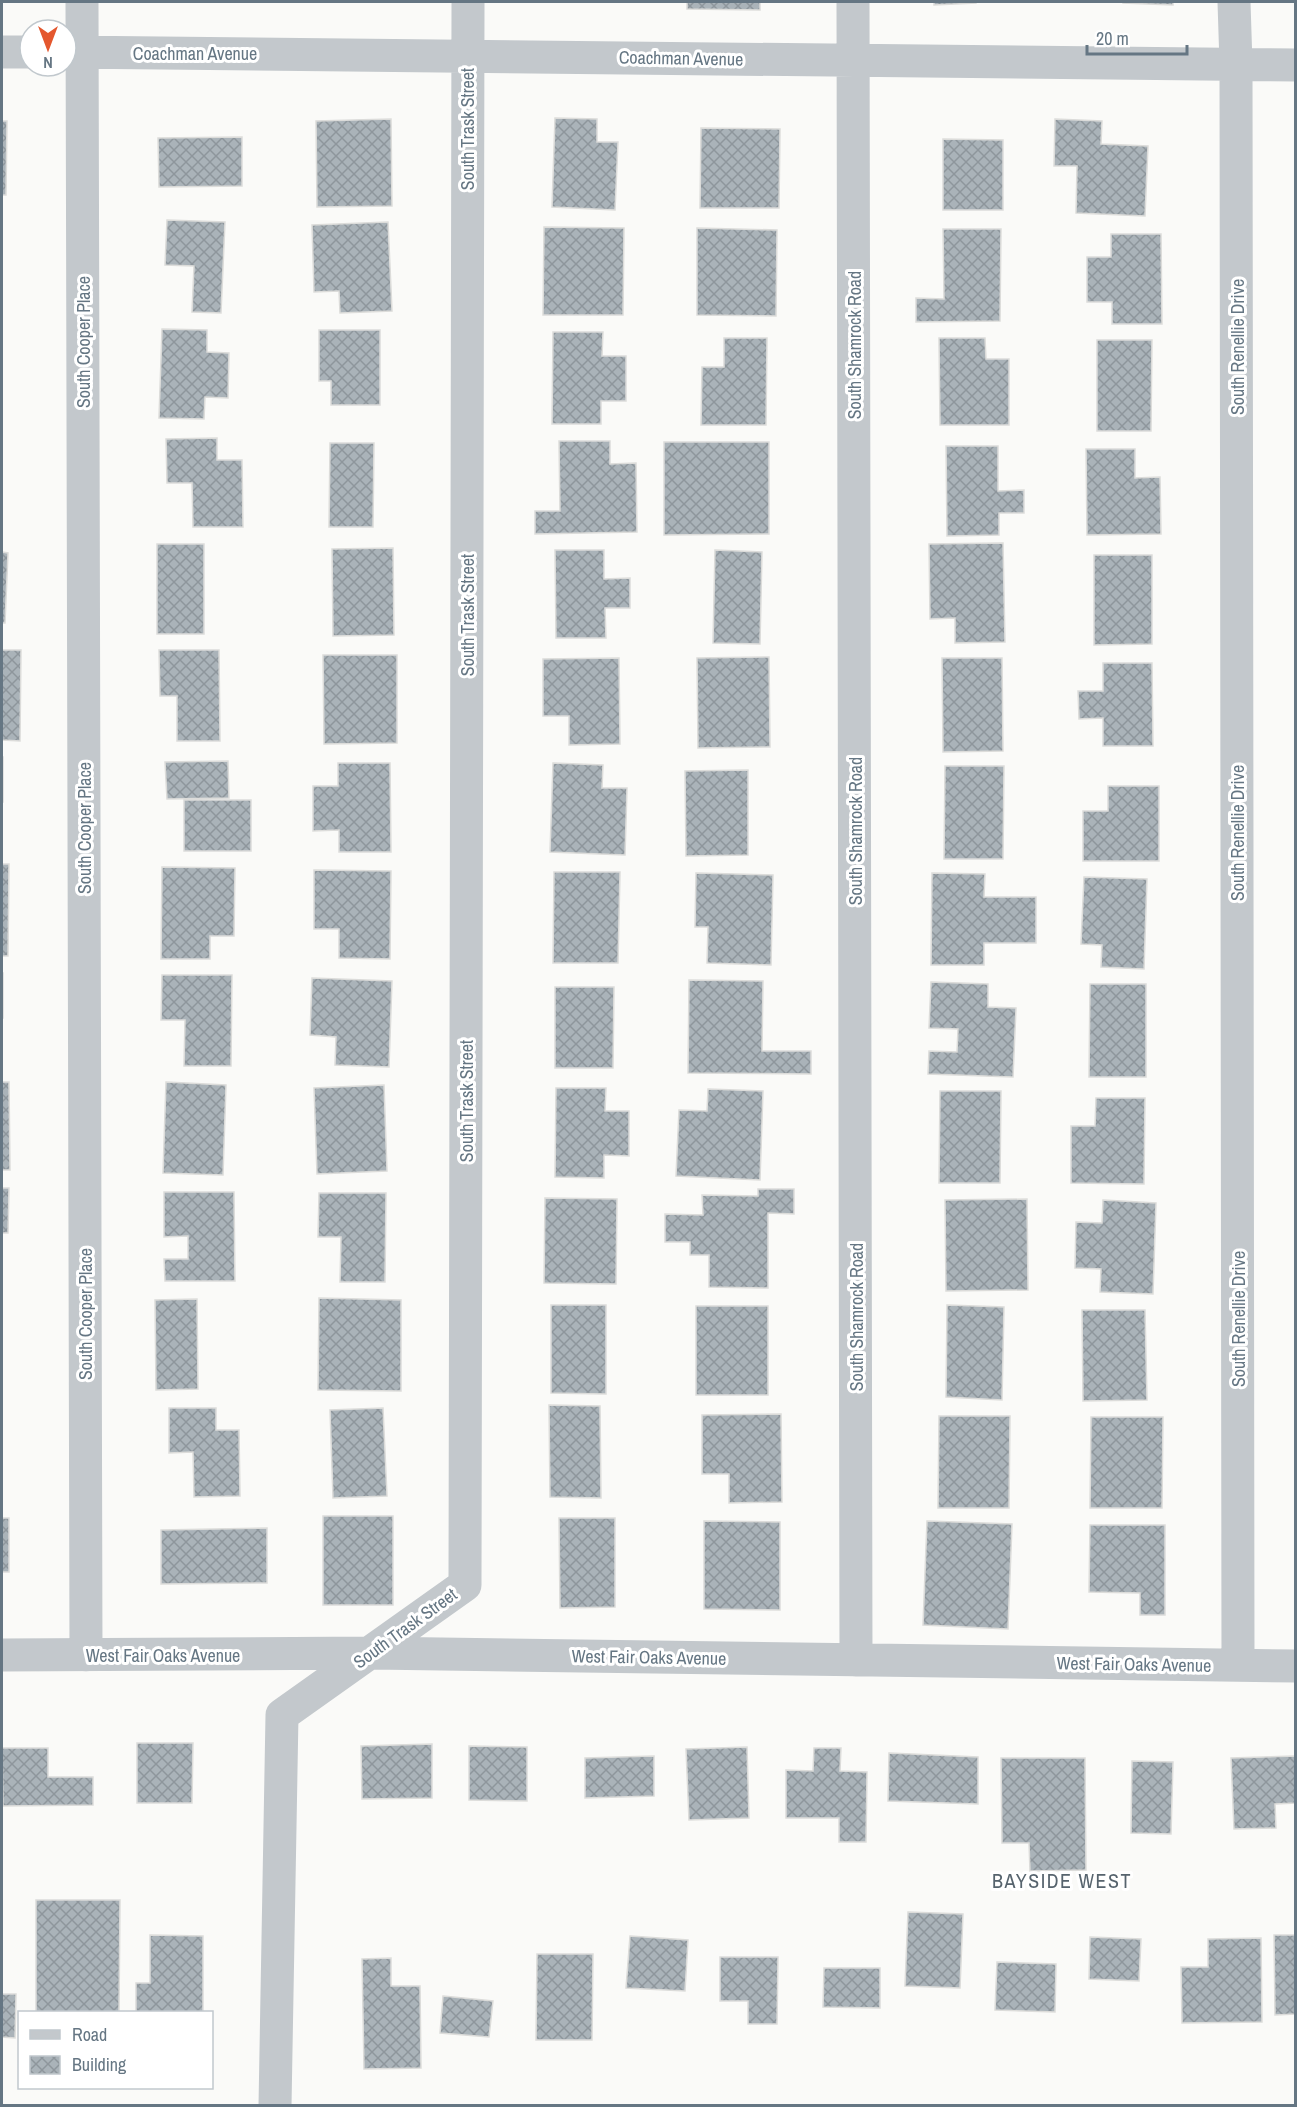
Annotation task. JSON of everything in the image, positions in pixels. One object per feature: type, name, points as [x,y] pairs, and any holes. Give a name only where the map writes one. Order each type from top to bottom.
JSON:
[{"type":"street","name":"South Cooper Place","points":[[78,27],[82,2]]},
{"type":"street","name":"South Trask Street","points":[[276,2106],[282,1715],[465,1586],[468,2]]},
{"type":"street","name":"South Shamrock Road","points":[[853,2],[856,1660]]},
{"type":"street","name":"South Renellie Drive","points":[[1234,2],[1236,64],[1238,1665]]},
{"type":"street","points":[[2,52],[18,52]]},
{"type":"street","name":"Coachman Avenue","points":[[78,52],[1296,65]]},
{"type":"street","name":"South Cooper Place","points":[[74,78],[86,1655]]},
{"type":"street","name":"West Fair Oaks Avenue","points":[[2,1654],[372,1653],[1296,1666]]},
{"type":"building","points":[[687,2],[760,2],[760,10],[687,9]]},
{"type":"building","points":[[934,2],[976,2],[976,3],[934,5]]},
{"type":"building","points":[[1173,2],[1173,5],[1123,3]]},
{"type":"building","points":[[555,118],[597,119],[597,142],[618,142],[615,210],[552,207]]},
{"type":"building","points":[[391,119],[392,206],[317,207],[316,121]]},
{"type":"building","points":[[1055,119],[1102,121],[1101,144],[1148,146],[1145,216],[1076,213],[1077,166],[1054,166]]},
{"type":"building","points":[[2,121],[7,121],[6,195],[2,195]]},
{"type":"building","points":[[701,128],[780,129],[779,208],[700,208]]},
{"type":"building","points":[[242,137],[242,186],[159,187],[158,138]]},
{"type":"building","points":[[943,139],[1003,140],[1003,210],[943,210]]},
{"type":"building","points":[[167,220],[225,222],[221,313],[192,312],[194,266],[165,265]]},
{"type":"building","points":[[388,222],[392,311],[340,313],[339,291],[314,292],[312,225]]},
{"type":"building","points":[[544,227],[624,228],[623,315],[543,315]]},
{"type":"building","points":[[697,228],[777,230],[776,316],[697,315]]},
{"type":"building","points":[[943,229],[1001,229],[1000,321],[916,322],[916,298],[944,299]]},
{"type":"building","points":[[1111,234],[1161,234],[1162,324],[1112,324],[1112,302],[1087,302],[1087,257],[1111,257]]},
{"type":"building","points":[[162,329],[207,330],[207,352],[229,353],[228,398],[205,397],[204,419],[159,418]]},
{"type":"building","points":[[319,330],[380,330],[380,405],[331,405],[331,381],[319,381]]},
{"type":"building","points":[[553,332],[603,332],[602,356],[626,356],[626,401],[601,401],[601,424],[552,424]]},
{"type":"building","points":[[724,338],[767,338],[766,425],[701,425],[702,367],[724,367]]},
{"type":"building","points":[[939,338],[985,338],[986,359],[1009,359],[1009,425],[940,425]]},
{"type":"building","points":[[1097,340],[1152,340],[1151,431],[1097,431]]},
{"type":"building","points":[[217,438],[217,460],[242,460],[243,527],[193,527],[192,483],[167,483],[166,439]]},
{"type":"building","points":[[559,441],[610,441],[610,464],[636,463],[637,532],[535,534],[535,511],[560,511]]},
{"type":"building","points":[[664,442],[769,442],[769,534],[664,535]]},
{"type":"building","points":[[330,443],[374,443],[373,527],[329,527]]},
{"type":"building","points":[[946,446],[998,446],[998,491],[1024,490],[1024,513],[999,513],[999,535],[947,536]]},
{"type":"building","points":[[1086,449],[1135,449],[1135,478],[1160,477],[1161,534],[1087,535]]},
{"type":"building","points":[[1003,543],[1005,642],[955,643],[955,618],[930,619],[929,544]]},
{"type":"building","points":[[157,544],[204,544],[204,634],[157,634]]},
{"type":"building","points":[[393,548],[394,635],[333,636],[332,549]]},
{"type":"building","points":[[555,550],[604,550],[604,579],[630,578],[630,608],[605,608],[606,638],[556,638]]},
{"type":"building","points":[[715,550],[762,552],[760,644],[713,643]]},
{"type":"building","points":[[2,552],[8,553],[5,623],[2,623]]},
{"type":"building","points":[[1094,555],[1152,555],[1152,644],[1094,645]]},
{"type":"building","points":[[2,650],[21,650],[20,741],[2,740]]},
{"type":"building","points":[[159,650],[219,650],[220,741],[177,741],[177,696],[160,696]]},
{"type":"building","points":[[323,655],[397,655],[397,743],[324,744]]},
{"type":"building","points":[[769,657],[770,747],[698,748],[697,658]]},
{"type":"building","points":[[619,658],[620,744],[569,745],[569,716],[543,716],[543,659]]},
{"type":"building","points":[[942,658],[1002,658],[1003,751],[943,752]]},
{"type":"building","points":[[1103,663],[1152,663],[1153,746],[1103,746],[1103,718],[1079,719],[1078,691],[1103,691]]},
{"type":"building","points":[[3,757],[3,802],[2,802]]},
{"type":"building","points":[[228,761],[229,798],[167,799],[165,762]]},
{"type":"building","points":[[338,763],[390,763],[391,852],[339,852],[339,830],[313,831],[313,786],[338,786]]},
{"type":"building","points":[[553,763],[603,765],[602,788],[627,788],[625,855],[550,852]]},
{"type":"building","points":[[945,766],[1004,766],[1003,859],[944,859]]},
{"type":"building","points":[[748,770],[748,855],[686,856],[685,771]]},
{"type":"building","points":[[1108,786],[1159,786],[1159,861],[1083,861],[1083,811],[1108,811]]},
{"type":"building","points":[[184,800],[251,800],[251,851],[184,851]]},
{"type":"building","points":[[2,864],[9,864],[8,956],[2,956]]},
{"type":"building","points":[[162,867],[235,868],[234,936],[210,936],[210,959],[161,959]]},
{"type":"building","points":[[314,870],[391,871],[390,959],[339,958],[339,929],[314,929]]},
{"type":"building","points":[[554,872],[620,872],[618,963],[553,963]]},
{"type":"building","points":[[696,873],[773,875],[771,965],[707,963],[708,927],[695,927]]},
{"type":"building","points":[[932,873],[985,874],[984,897],[1036,897],[1036,943],[984,943],[984,965],[931,965]]},
{"type":"building","points":[[1084,877],[1147,879],[1144,969],[1101,967],[1102,945],[1081,944]]},
{"type":"building","points":[[3,973],[3,1018],[2,1018]]},
{"type":"building","points":[[162,975],[232,975],[231,1066],[184,1066],[185,1020],[161,1020]]},
{"type":"building","points":[[312,978],[392,981],[389,1067],[335,1065],[336,1037],[310,1035]]},
{"type":"building","points":[[689,980],[763,981],[762,1051],[811,1051],[811,1074],[688,1073]]},
{"type":"building","points":[[931,982],[988,984],[988,1007],[1016,1008],[1013,1077],[928,1074],[929,1051],[957,1052],[958,1029],[929,1028]]},
{"type":"building","points":[[1090,984],[1146,984],[1146,1077],[1089,1077]]},
{"type":"building","points":[[555,987],[614,987],[613,1068],[555,1068]]},
{"type":"building","points":[[2,1082],[9,1082],[10,1170],[2,1170]]},
{"type":"building","points":[[166,1082],[226,1085],[223,1175],[163,1173]]},
{"type":"building","points":[[384,1085],[387,1171],[317,1174],[314,1088]]},
{"type":"building","points":[[556,1088],[606,1088],[605,1111],[629,1111],[629,1156],[604,1155],[604,1178],[555,1177]]},
{"type":"building","points":[[708,1089],[763,1091],[760,1180],[676,1176],[679,1110],[707,1111]]},
{"type":"building","points":[[940,1091],[1001,1091],[1000,1183],[939,1183]]},
{"type":"building","points":[[1096,1098],[1145,1098],[1144,1184],[1071,1183],[1071,1126],[1095,1126]]},
{"type":"building","points":[[2,1188],[9,1188],[8,1233],[2,1233]]},
{"type":"building","points":[[758,1189],[794,1189],[794,1214],[768,1213],[768,1288],[709,1287],[709,1255],[690,1255],[690,1242],[665,1242],[665,1214],[703,1215],[702,1195],[758,1196]]},
{"type":"building","points":[[164,1192],[234,1192],[235,1281],[165,1281],[164,1259],[188,1259],[188,1236],[164,1237]]},
{"type":"building","points":[[319,1193],[386,1193],[385,1282],[340,1282],[341,1237],[318,1237]]},
{"type":"building","points":[[545,1198],[617,1199],[616,1284],[544,1283]]},
{"type":"building","points":[[1027,1199],[1028,1290],[946,1291],[945,1200]]},
{"type":"building","points":[[1103,1200],[1156,1203],[1153,1294],[1100,1292],[1101,1269],[1075,1268],[1076,1222],[1102,1223]]},
{"type":"building","points":[[319,1298],[401,1300],[401,1391],[318,1390]]},
{"type":"building","points":[[197,1299],[198,1389],[156,1390],[155,1300]]},
{"type":"building","points":[[551,1305],[606,1305],[606,1394],[551,1393]]},
{"type":"building","points":[[947,1305],[1004,1307],[1002,1400],[946,1397]]},
{"type":"building","points":[[696,1306],[768,1306],[768,1395],[696,1395]]},
{"type":"building","points":[[1082,1310],[1145,1310],[1147,1400],[1083,1401]]},
{"type":"building","points":[[549,1405],[600,1406],[601,1498],[550,1497]]},
{"type":"building","points":[[169,1408],[216,1408],[216,1430],[239,1430],[240,1496],[194,1497],[193,1452],[169,1453]]},
{"type":"building","points":[[383,1408],[387,1496],[333,1498],[330,1410]]},
{"type":"building","points":[[781,1414],[782,1502],[729,1503],[729,1474],[702,1474],[702,1415]]},
{"type":"building","points":[[939,1416],[1010,1416],[1009,1508],[938,1508]]},
{"type":"building","points":[[1091,1417],[1163,1417],[1162,1508],[1090,1508]]},
{"type":"building","points":[[323,1516],[393,1516],[393,1605],[323,1605]]},
{"type":"building","points":[[2,1518],[9,1518],[9,1572],[2,1572]]},
{"type":"building","points":[[559,1518],[615,1518],[615,1607],[560,1608]]},
{"type":"building","points":[[704,1521],[780,1522],[780,1610],[704,1609]]},
{"type":"building","points":[[927,1521],[1012,1524],[1008,1629],[923,1625]]},
{"type":"building","points":[[1090,1525],[1165,1525],[1165,1615],[1140,1615],[1140,1593],[1089,1592]]},
{"type":"building","points":[[267,1528],[267,1583],[161,1584],[161,1530]]},
{"type":"building","points":[[137,1743],[193,1743],[192,1803],[137,1803]]},
{"type":"building","points":[[432,1744],[432,1798],[362,1799],[361,1746]]},
{"type":"building","points":[[469,1746],[527,1747],[527,1801],[469,1800]]},
{"type":"building","points":[[747,1747],[749,1818],[689,1820],[686,1749]]},
{"type":"building","points":[[2,1748],[48,1748],[48,1777],[93,1777],[93,1805],[3,1806]]},
{"type":"building","points":[[814,1748],[841,1748],[840,1771],[867,1772],[866,1842],[839,1842],[839,1818],[786,1818],[786,1770],[813,1771]]},
{"type":"building","points":[[889,1753],[978,1757],[978,1804],[888,1801]]},
{"type":"building","points":[[654,1756],[654,1796],[585,1798],[585,1758]]},
{"type":"building","points":[[1295,1756],[1296,1803],[1275,1804],[1276,1828],[1234,1829],[1231,1758]]},
{"type":"building","points":[[1001,1758],[1085,1758],[1086,1870],[1030,1871],[1029,1843],[1002,1843]]},
{"type":"building","points":[[1132,1761],[1173,1762],[1171,1834],[1131,1833]]},
{"type":"building","points":[[36,1900],[120,1900],[119,2011],[36,2011]]},
{"type":"building","points":[[908,1912],[963,1914],[960,1988],[905,1986]]},
{"type":"building","points":[[150,1935],[203,1936],[203,2011],[136,2011],[136,1983],[150,1983]]},
{"type":"building","points":[[1274,1935],[1296,1935],[1296,2014],[1275,2015]]},
{"type":"building","points":[[630,1936],[688,1940],[685,1991],[626,1988]]},
{"type":"building","points":[[1090,1937],[1141,1939],[1139,1981],[1089,1979]]},
{"type":"building","points":[[1261,1938],[1262,2022],[1182,2023],[1181,1967],[1208,1967],[1208,1939]]},
{"type":"building","points":[[537,1954],[593,1954],[592,2040],[536,2040]]},
{"type":"building","points":[[720,1957],[778,1957],[777,2024],[748,2024],[748,2001],[720,2001]]},
{"type":"building","points":[[391,1958],[391,1986],[420,1986],[421,2068],[364,2069],[362,1959]]},
{"type":"building","points":[[997,1962],[1056,1964],[1055,2012],[995,2010]]},
{"type":"building","points":[[824,1968],[880,1968],[880,2008],[823,2007]]},
{"type":"building","points":[[2,1994],[16,1994],[15,2038],[2,2037]]},
{"type":"building","points":[[443,1996],[493,2001],[489,2037],[440,2033]]},
{"type":"district","name":"BAYSIDE WEST","points":[[1062,1880]]}]
